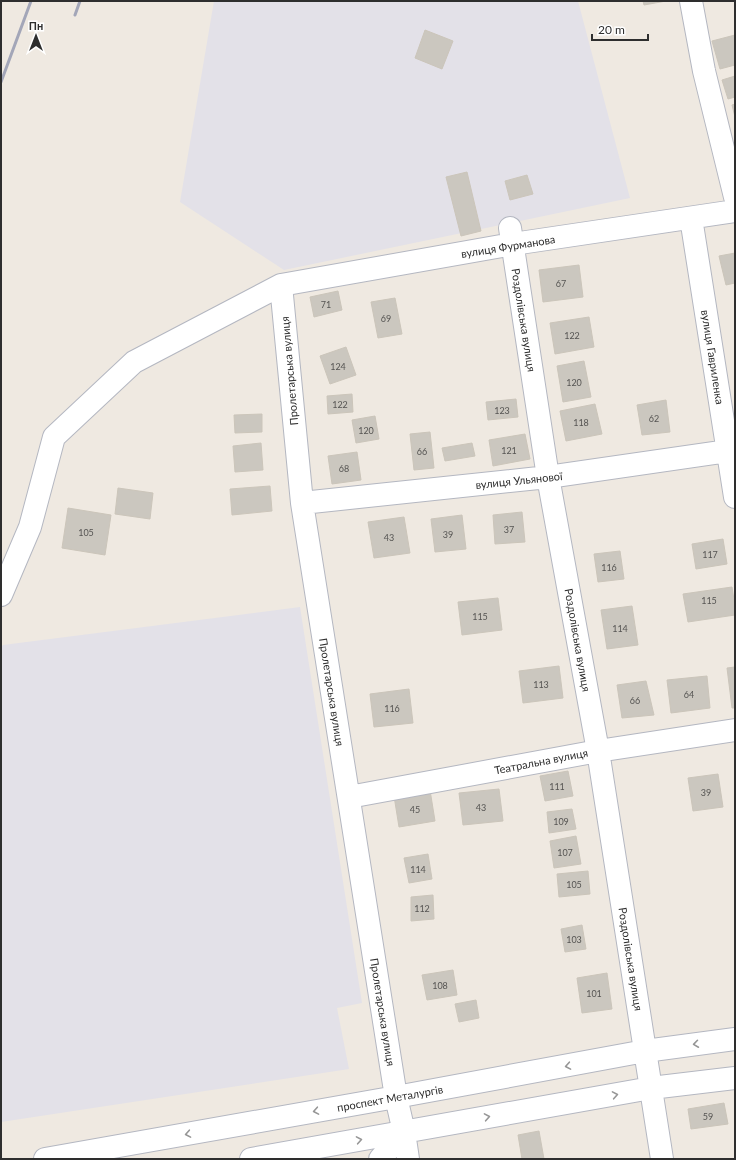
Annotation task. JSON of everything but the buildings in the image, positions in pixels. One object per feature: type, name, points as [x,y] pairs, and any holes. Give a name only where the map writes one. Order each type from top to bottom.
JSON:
[{"type":"street","points":[[691,1],[704,71],[735,197]]},
{"type":"street","name":"вулиця Фурманова","points":[[1,595],[30,527],[54,437],[134,362],[281,285],[511,236],[691,218],[735,211]]},
{"type":"street","name":"вулиця Гавриленка","points":[[691,218],[731,451],[735,497]]},
{"type":"street","name":"Роздолівська вулиця","points":[[511,236],[548,477],[598,751],[650,1088]]},
{"type":"street","name":"Пролетарська вулиця","points":[[281,285],[302,503],[396,1097],[404,1132]]},
{"type":"street","name":"вулиця Ульянової","points":[[302,503],[548,477],[731,451]]},
{"type":"street","name":"Театральна вулиця","points":[[349,797],[598,751],[735,730]]},
{"type":"street","name":"проспект Металургів","points":[[45,1159],[645,1051],[735,1039]]},
{"type":"street","points":[[252,1159],[650,1088],[735,1078]]},
{"type":"street","points":[[650,1088],[662,1159]]},
{"type":"street","points":[[380,1159],[404,1132]]},
{"type":"street","points":[[404,1132],[408,1159]]},
{"type":"shaded area","points":[[214,1],[578,1],[630,198],[284,270],[180,202]]},
{"type":"shaded area","points":[[300,607],[362,1003],[337,1008],[349,1069],[1,1122],[1,647],[3,645]]},
{"type":"railway","points":[[1,82],[31,1]]},
{"type":"railway","points":[[75,15],[80,1]]}]
